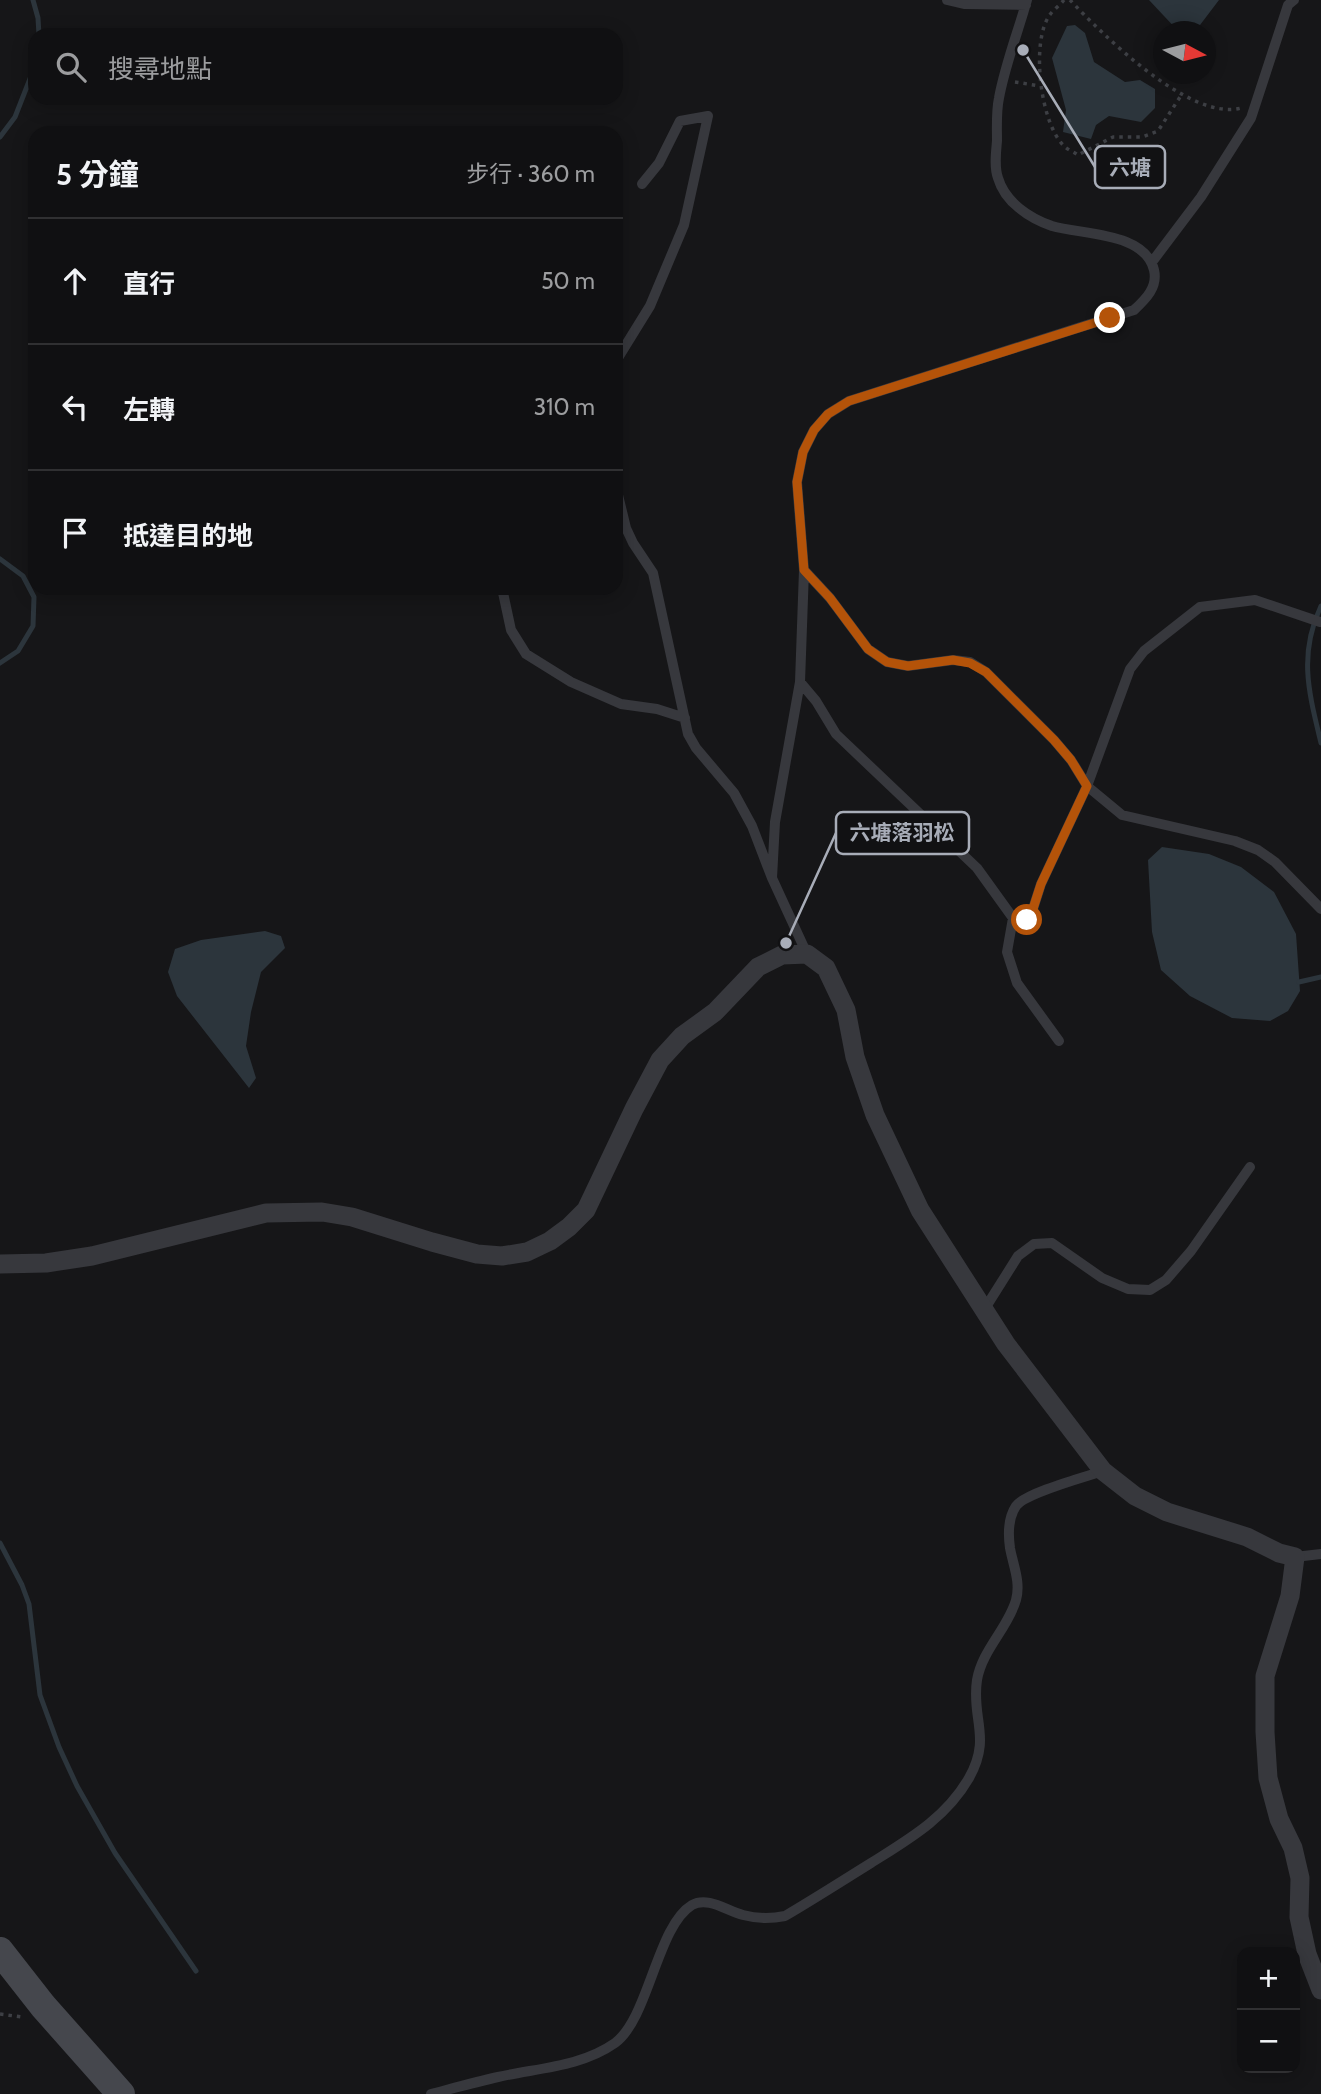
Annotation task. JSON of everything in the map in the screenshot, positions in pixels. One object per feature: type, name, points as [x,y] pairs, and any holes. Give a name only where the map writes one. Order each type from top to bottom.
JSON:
[{"type":"street","points":[[0,1264],[46,1263],[92,1256],[266,1213],[292,1212],[322,1212],[352,1217],[477,1254],[502,1256],[527,1252],[550,1241],[586,1210],[644,1088],[660,1060],[682,1036],[715,1012],[758,967],[782,955],[807,954],[826,968],[846,1010],[855,1057],[875,1115],[920,1210],[1039,1391],[1103,1471],[1135,1496],[1167,1512],[1247,1537],[1279,1553],[1295,1557],[1290,1596],[1265,1676],[1265,1732],[1268,1778],[1279,1819],[1293,1848],[1300,1878],[1299,1917],[1307,1954],[1321,1990]]},
{"type":"street","points":[[0,1951],[43,2006],[121,2094]]},
{"type":"lane","points":[[772,878],[775,822],[800,682],[804,570],[797,482],[803,452],[814,430],[828,414],[849,401],[1134,310],[1148,297],[1156,279],[1152,262],[1145,251],[1127,242],[1052,226],[1025,214],[1008,198],[998,177],[998,100],[1026,3],[964,4],[947,0]]},
{"type":"lane","points":[[1152,262],[1201,197],[1251,118],[1287,5],[1294,0]]},
{"type":"lane","points":[[623,350],[650,306],[684,225],[708,116],[680,121],[659,163],[642,184]]},
{"type":"lane","points":[[623,513],[629,536],[653,573],[688,734],[696,748],[723,777],[752,826],[772,878],[807,954]]},
{"type":"lane","points":[[804,570],[830,598],[868,649],[887,662],[908,666],[953,660],[970,663],[986,672],[1054,740],[1071,760],[1087,786],[1122,815],[1235,841],[1258,850],[1276,862],[1321,908]]},
{"type":"lane","points":[[503,595],[510,630],[526,654],[571,682],[611,701],[657,709],[685,718]]},
{"type":"lane","points":[[1013,918],[1027,920],[1031,915],[1041,884],[1087,786],[1130,669],[1144,651],[1200,607],[1255,600],[1320,622]]},
{"type":"lane","points":[[800,682],[816,701],[836,734],[978,868],[1013,918],[1007,952],[1017,983],[1059,1041]]},
{"type":"lane","points":[[984,1310],[1018,1256],[1034,1244],[1052,1243],[1102,1278],[1128,1289],[1150,1290],[1166,1280],[1191,1251],[1250,1167]]},
{"type":"lane","points":[[431,2094],[500,2076],[558,2066],[592,2055],[616,2042],[634,2016],[671,1932],[683,1913],[695,1904],[705,1902],[742,1915],[767,1919],[785,1916],[922,1831],[943,1813],[979,1760],[981,1736],[976,1701],[977,1679],[983,1662],[1012,1614],[1018,1594],[1010,1547],[1010,1522],[1016,1505],[1028,1496],[1103,1471]]},
{"type":"lane","points":[[1295,1557],[1321,1554]]},
{"type":"path","points":[[1065,0],[1048,16],[1039,51],[1040,86],[1051,125],[1064,146],[1079,155],[1113,137],[1142,136],[1158,131],[1182,94]]},
{"type":"path","points":[[1070,0],[1128,57],[1182,94],[1213,107],[1238,110],[1260,95]]},
{"type":"path","points":[[1003,80],[1040,86]]},
{"type":"shaded area","points":[[1149,0],[1219,0],[1203,21],[1169,21]]},
{"type":"shaded area","points":[[1075,25],[1085,33],[1094,62],[1125,82],[1140,80],[1155,89],[1155,108],[1141,122],[1109,116],[1096,125],[1091,139],[1063,132],[1066,110],[1052,58],[1067,26]]},
{"type":"shaded area","points":[[1162,847],[1209,854],[1241,867],[1274,892],[1296,934],[1300,991],[1288,1011],[1270,1021],[1232,1018],[1190,996],[1161,970],[1152,932],[1148,860]]},
{"type":"shaded area","points":[[265,931],[281,936],[285,948],[261,972],[246,1046],[256,1078],[249,1088],[177,996],[168,972],[175,949],[201,940]]},
{"type":"waterway","points":[[33,0],[39,28]]},
{"type":"waterway","points":[[0,137],[15,117],[28,84]]},
{"type":"waterway","points":[[0,559],[23,576],[28,586]]},
{"type":"waterway","points":[[0,663],[18,651],[33,626],[33,595]]},
{"type":"waterway","points":[[1321,606],[1314,624],[1308,658],[1310,691],[1321,743]]},
{"type":"waterway","points":[[1299,982],[1321,977]]},
{"type":"waterway","points":[[0,1543],[29,1604],[40,1695],[59,1747],[77,1786],[115,1853],[196,1971]]},
{"type":"place","name":"六塘","points":[[1023,50]]},
{"type":"place","name":"六塘落羽松","points":[[786,943]]},
{"type":"route","points":[[1027,920],[1087,786],[1071,760],[1054,740],[986,672],[970,663],[953,660],[908,666],[887,662],[868,649],[830,598],[804,570],[797,482],[803,452],[814,430],[828,414],[849,401],[1110,318]]}]
